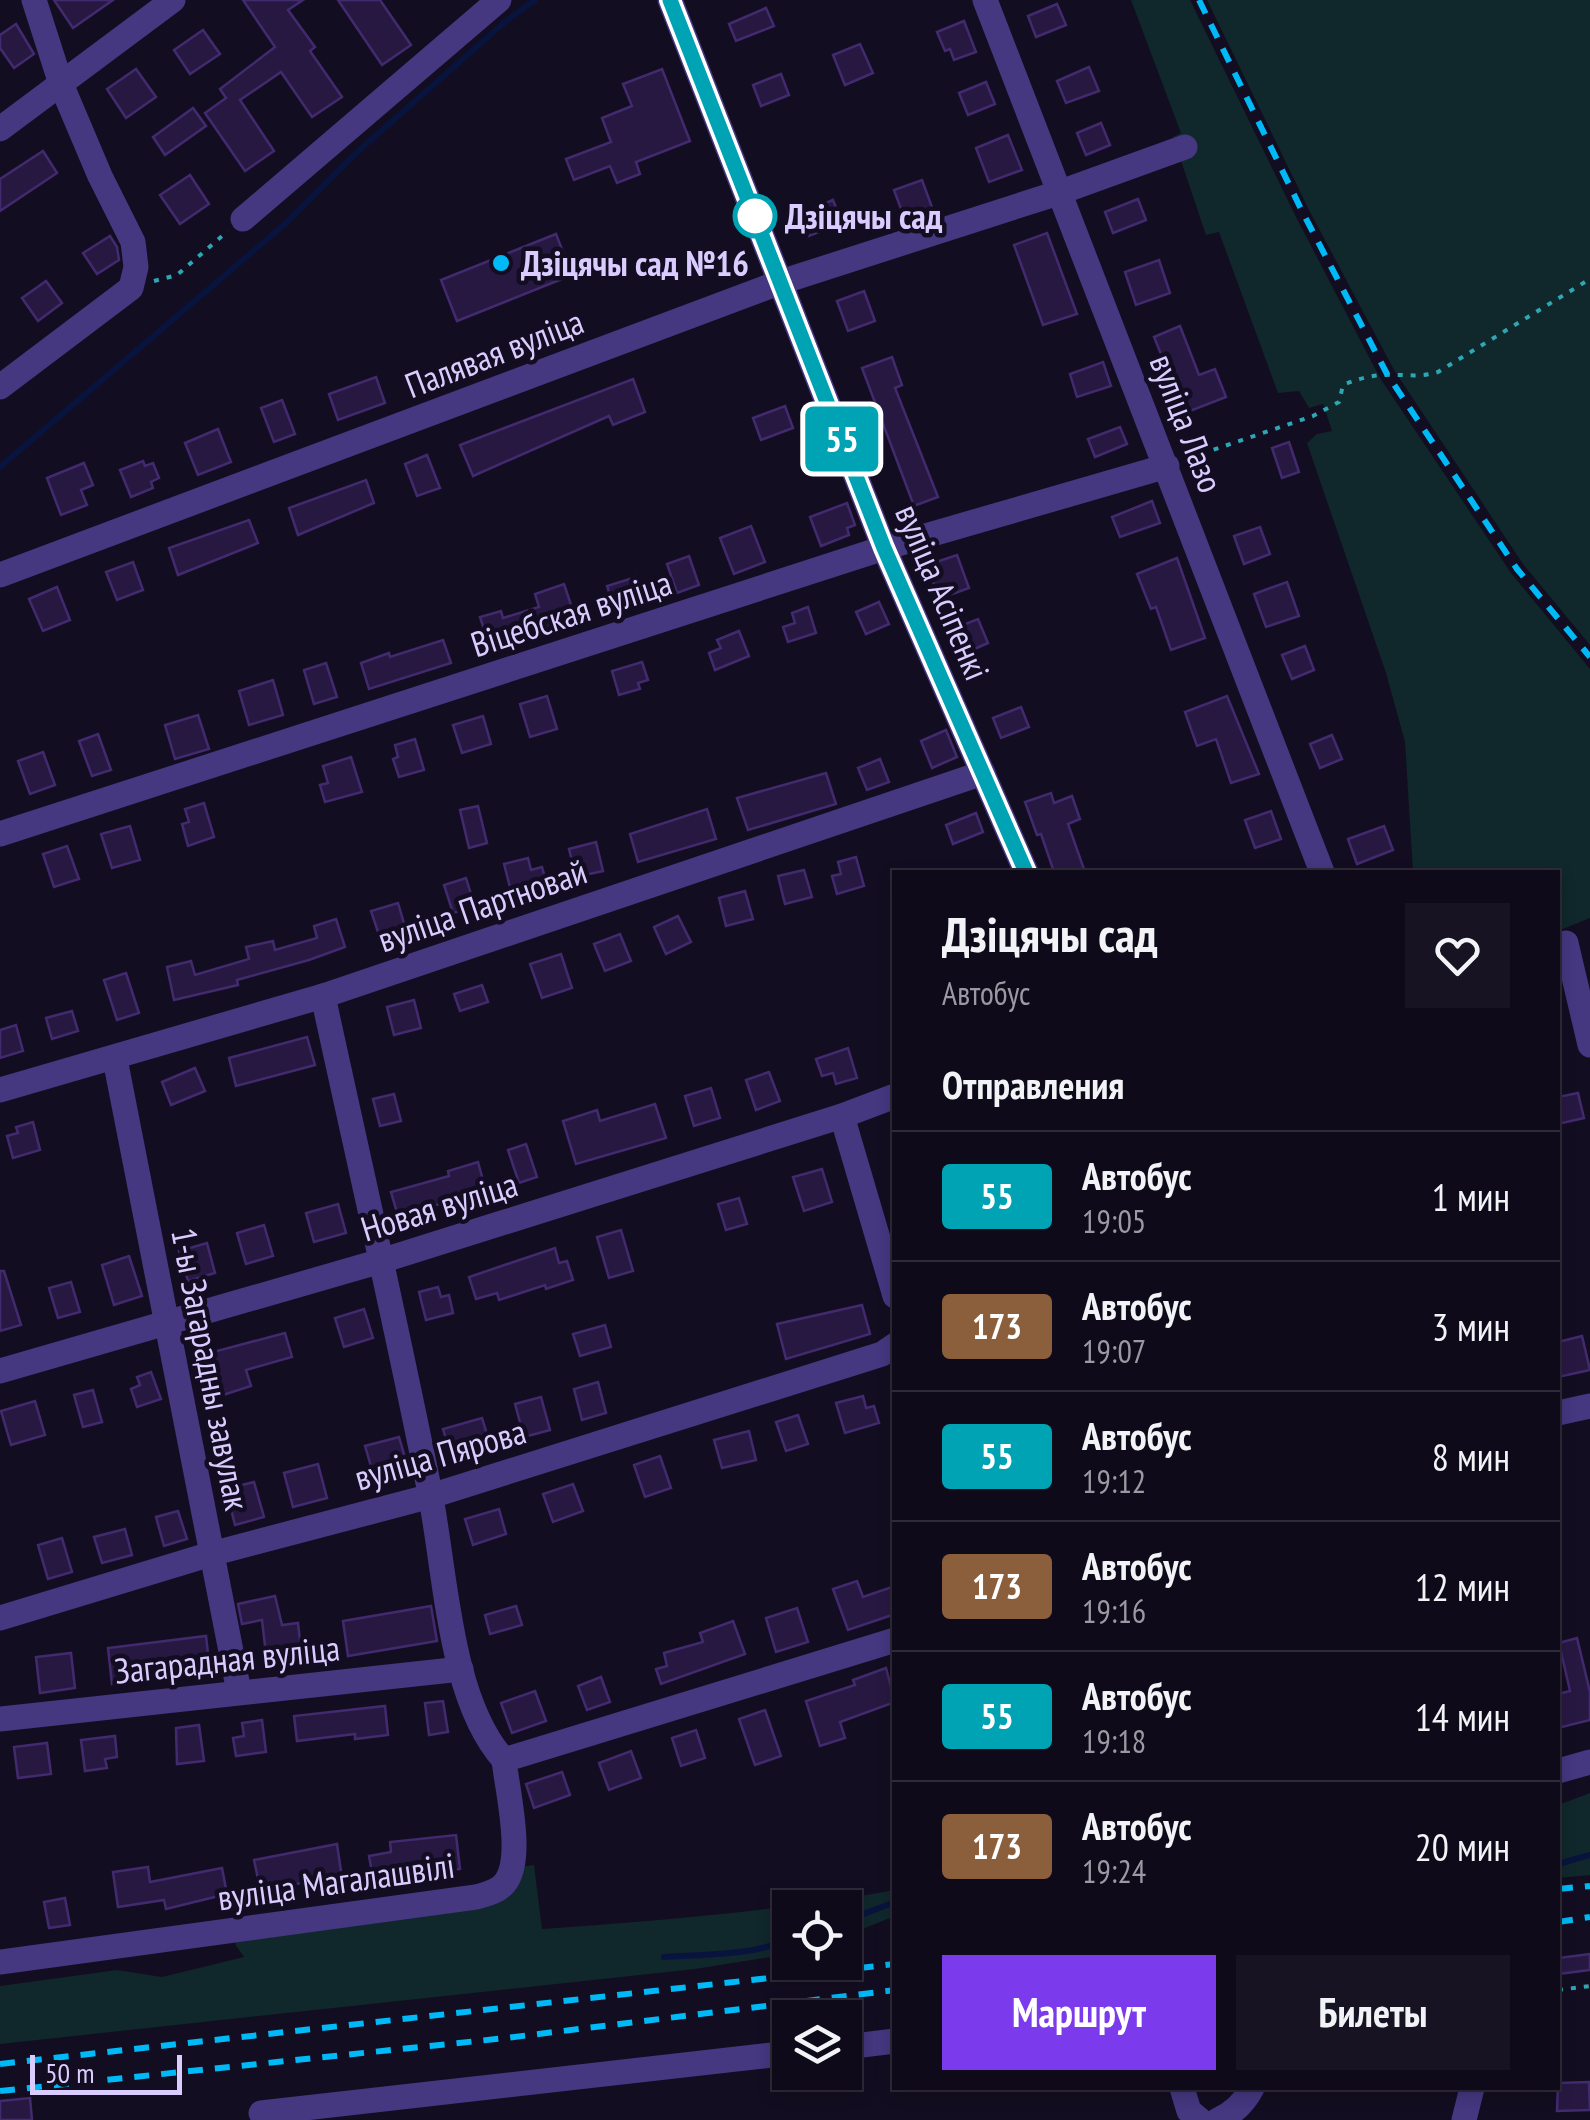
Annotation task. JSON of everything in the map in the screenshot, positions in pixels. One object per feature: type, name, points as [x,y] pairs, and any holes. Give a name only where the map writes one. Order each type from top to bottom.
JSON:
[{"type":"street","points":[[0,387],[131,288],[136,267],[133,242],[61,84],[34,0]]},
{"type":"street","points":[[0,129],[173,0]]},
{"type":"street","points":[[243,219],[499,0]]},
{"type":"street","name":"вуліца Асіпенкі","points":[[670,0],[884,548],[1025,870]]},
{"type":"street","name":"вуліца Лазо","points":[[985,0],[1321,870]]},
{"type":"street","name":"Палявая вуліца","points":[[0,575],[781,282],[1058,193],[1185,147]]},
{"type":"street","name":"Віцебская вуліца","points":[[0,834],[884,548],[1166,466]]},
{"type":"street","name":"вуліца Партновай","points":[[0,1090],[323,996],[983,772]]},
{"type":"street","points":[[1566,943],[1590,1045]]},
{"type":"street","points":[[323,996],[431,1496],[461,1669],[473,1712],[488,1742],[504,1760],[892,1641]]},
{"type":"street","name":"1-ы Загарадны завулак","points":[[115,1058],[238,1692]]},
{"type":"street","name":"Новая вуліца","points":[[0,1371],[381,1261],[892,1097]]},
{"type":"street","points":[[842,1116],[892,1286]]},
{"type":"street","name":"вуліца Пярова","points":[[0,1618],[211,1554],[431,1496],[882,1354],[892,1346]]},
{"type":"street","points":[[1560,1413],[1590,1406]]},
{"type":"street","name":"Загарадная вуліца","points":[[0,1719],[461,1669]]},
{"type":"street","name":"вуліца Магалашвілі","points":[[0,1962],[494,1892],[506,1882],[515,1853],[504,1760]]},
{"type":"street","points":[[1560,1770],[1590,1762]]},
{"type":"street","points":[[862,2045],[892,2041]]},
{"type":"street","points":[[261,2114],[772,2055]]},
{"type":"street","points":[[1183,2090],[1189,2110],[1200,2120]]},
{"type":"street","points":[[1218,2120],[1231,2114],[1250,2090]]},
{"type":"street","points":[[1464,2120],[1472,2090]]},
{"type":"path","points":[[131,288],[177,274],[243,219]]},
{"type":"path","points":[[1166,466],[1313,416],[1339,402],[1344,384],[1387,374],[1419,378],[1438,372],[1590,279]]},
{"type":"path","points":[[1560,1990],[1590,1986]]},
{"type":"green space","points":[[1131,0],[1190,0],[1380,378],[1511,573],[1590,669],[1590,918],[1560,930],[1560,870],[1413,870],[1405,742],[1386,673],[1307,443],[1317,434],[1332,431],[1323,404],[1309,408],[1299,391],[1278,393],[1219,232],[1206,235],[1173,137],[1181,133]]},
{"type":"green space","points":[[1207,0],[1590,0],[1590,645],[1523,564],[1394,370],[1309,210]]},
{"type":"green space","points":[[1590,1793],[1590,1875],[1560,1878],[1560,1804]]},
{"type":"green space","points":[[534,1865],[542,1929],[772,1908],[772,1957],[695,1969],[0,2044],[0,1986],[117,1970],[162,1977],[244,1957],[235,1944],[241,1933],[437,1908],[521,1867]]},
{"type":"green space","points":[[892,1890],[892,1917],[862,1929],[862,1895]]},
{"type":"building","points":[[54,0],[113,0],[73,28]]},
{"type":"building","points":[[243,0],[303,0],[288,10],[315,47],[310,51],[342,97],[312,117],[281,72],[240,100],[274,151],[245,171],[205,113],[226,98],[220,89],[275,47]]},
{"type":"building","points":[[338,0],[380,0],[411,45],[382,65]]},
{"type":"building","points":[[1057,4],[1066,25],[1036,37],[1028,16]]},
{"type":"building","points":[[766,8],[774,26],[736,41],[729,24]]},
{"type":"building","points":[[964,21],[976,52],[954,60],[950,49],[945,51],[937,32]]},
{"type":"building","points":[[16,24],[34,54],[14,68],[0,48],[0,35]]},
{"type":"building","points":[[203,30],[220,54],[190,74],[174,50]]},
{"type":"building","points":[[860,44],[873,73],[845,85],[833,55]]},
{"type":"building","points":[[1089,67],[1099,91],[1066,103],[1057,81]]},
{"type":"building","points":[[136,69],[156,97],[126,118],[107,89]]},
{"type":"building","points":[[662,69],[690,141],[636,162],[640,174],[617,183],[610,166],[574,180],[566,159],[611,142],[602,118],[632,106],[623,84]]},
{"type":"building","points":[[781,74],[789,95],[761,106],[753,85]]},
{"type":"building","points":[[986,82],[995,104],[968,115],[959,93]]},
{"type":"building","points":[[193,108],[206,126],[165,155],[153,137]]},
{"type":"building","points":[[1101,123],[1110,145],[1086,155],[1077,133]]},
{"type":"building","points":[[1008,135],[1022,170],[989,182],[976,148]]},
{"type":"building","points":[[43,151],[57,173],[0,211],[0,179]]},
{"type":"building","points":[[190,175],[209,204],[180,224],[160,195]]},
{"type":"building","points":[[922,180],[933,210],[905,220],[894,190]]},
{"type":"building","points":[[1138,199],[1146,220],[1113,233],[1105,212]]},
{"type":"building","points":[[833,200],[842,223],[809,236],[800,214]]},
{"type":"building","points":[[1047,233],[1077,314],[1043,325],[1014,245]]},
{"type":"building","points":[[556,234],[572,275],[457,321],[441,280]]},
{"type":"building","points":[[110,236],[119,260],[97,274],[83,253]]},
{"type":"building","points":[[1159,260],[1170,293],[1136,305],[1125,272]]},
{"type":"building","points":[[46,281],[62,303],[38,321],[22,298]]},
{"type":"building","points":[[864,291],[875,321],[848,331],[837,301]]},
{"type":"building","points":[[1180,326],[1199,375],[1215,369],[1226,397],[1185,413],[1154,337]]},
{"type":"building","points":[[892,357],[902,385],[895,388],[938,497],[914,506],[862,368]]},
{"type":"building","points":[[1103,362],[1111,386],[1077,397],[1070,374]]},
{"type":"building","points":[[376,377],[385,403],[338,420],[329,394]]},
{"type":"building","points":[[633,379],[645,412],[613,425],[609,416],[473,476],[460,445]]},
{"type":"building","points":[[282,400],[295,434],[274,442],[261,408]]},
{"type":"building","points":[[785,406],[793,428],[761,440],[753,418]]},
{"type":"building","points":[[1120,427],[1127,444],[1095,457],[1088,439]]},
{"type":"building","points":[[218,429],[231,462],[198,475],[185,443]]},
{"type":"building","points":[[1289,442],[1299,472],[1282,478],[1272,448]]},
{"type":"building","points":[[427,455],[440,488],[417,496],[405,464]]},
{"type":"building","points":[[143,461],[145,466],[153,463],[159,478],[151,482],[153,488],[131,497],[120,470]]},
{"type":"building","points":[[84,463],[93,485],[81,490],[87,505],[61,515],[47,478]]},
{"type":"building","points":[[366,480],[374,503],[298,535],[289,508]]},
{"type":"building","points":[[1152,501],[1160,523],[1120,537],[1112,517]]},
{"type":"building","points":[[847,503],[855,525],[847,528],[849,535],[821,546],[810,517]]},
{"type":"building","points":[[249,520],[258,543],[178,575],[169,548]]},
{"type":"building","points":[[751,526],[765,562],[734,574],[720,538]]},
{"type":"building","points":[[1260,527],[1270,554],[1244,564],[1234,536]]},
{"type":"building","points":[[957,555],[969,588],[939,599],[927,565]]},
{"type":"building","points":[[689,556],[699,585],[677,593],[667,564]]},
{"type":"building","points":[[1177,558],[1205,638],[1171,650],[1156,607],[1151,609],[1137,574]]},
{"type":"building","points":[[133,562],[143,590],[117,600],[106,572]]},
{"type":"building","points":[[636,577],[644,601],[615,610],[607,586]]},
{"type":"building","points":[[1287,582],[1299,616],[1266,627],[1254,594]]},
{"type":"building","points":[[564,584],[576,620],[490,648],[480,617],[501,611],[503,618],[539,607],[535,594]]},
{"type":"building","points":[[57,587],[70,620],[43,631],[29,599]]},
{"type":"building","points":[[879,602],[889,624],[866,634],[856,612]]},
{"type":"building","points":[[808,607],[816,633],[788,642],[783,627],[795,623],[792,613]]},
{"type":"building","points":[[978,619],[988,643],[961,655],[950,630]]},
{"type":"building","points":[[739,631],[749,656],[715,670],[709,653],[721,648],[717,640]]},
{"type":"building","points":[[443,640],[451,663],[369,689],[361,663]]},
{"type":"building","points":[[1305,646],[1314,670],[1292,679],[1282,655]]},
{"type":"building","points":[[642,662],[648,680],[638,683],[640,689],[619,695],[612,671]]},
{"type":"building","points":[[326,663],[337,697],[314,704],[304,670]]},
{"type":"building","points":[[273,680],[283,715],[249,725],[239,691]]},
{"type":"building","points":[[547,696],[557,729],[530,737],[520,704]]},
{"type":"building","points":[[1227,696],[1259,774],[1231,783],[1216,739],[1197,746],[1185,712]]},
{"type":"building","points":[[1021,707],[1029,727],[1001,738],[993,718]]},
{"type":"building","points":[[198,715],[209,749],[175,759],[165,725]]},
{"type":"building","points":[[483,716],[491,744],[462,753],[453,725]]},
{"type":"building","points":[[946,730],[957,757],[932,768],[921,741]]},
{"type":"building","points":[[98,734],[111,770],[92,776],[79,741]]},
{"type":"building","points":[[1332,735],[1342,759],[1320,768],[1310,744]]},
{"type":"building","points":[[415,739],[424,770],[399,777],[393,759],[398,757],[395,745]]},
{"type":"building","points":[[43,752],[55,785],[30,794],[18,761]]},
{"type":"building","points":[[351,757],[362,792],[325,802],[320,785],[328,783],[323,766]]},
{"type":"building","points":[[880,759],[889,782],[867,790],[858,768]]},
{"type":"building","points":[[826,773],[836,804],[748,830],[737,798]]},
{"type":"building","points":[[1051,793],[1054,803],[1072,796],[1080,819],[1068,824],[1084,870],[1053,870],[1025,802]]},
{"type":"building","points":[[204,803],[214,837],[188,846],[182,824],[189,822],[185,809]]},
{"type":"building","points":[[478,806],[487,843],[469,848],[460,810]]},
{"type":"building","points":[[707,809],[716,839],[638,862],[630,834]]},
{"type":"building","points":[[1271,811],[1281,839],[1255,848],[1245,820]]},
{"type":"building","points":[[976,813],[983,832],[953,844],[946,825]]},
{"type":"building","points":[[130,826],[140,860],[112,868],[101,834]]},
{"type":"building","points":[[1384,826],[1393,850],[1357,864],[1348,839]]},
{"type":"building","points":[[596,842],[603,871],[576,877],[569,849]]},
{"type":"building","points":[[67,846],[79,879],[54,887],[43,854]]},
{"type":"building","points":[[856,857],[864,886],[837,894],[832,876],[841,874],[838,862]]},
{"type":"building","points":[[528,858],[531,870],[542,867],[547,885],[512,895],[504,864]]},
{"type":"building","points":[[804,870],[812,897],[785,904],[778,876]]},
{"type":"building","points":[[466,878],[475,907],[453,913],[444,885]]},
{"type":"building","points":[[745,891],[753,919],[726,926],[719,898]]},
{"type":"building","points":[[398,903],[406,930],[380,938],[371,911]]},
{"type":"building","points":[[678,916],[691,942],[666,954],[654,927]]},
{"type":"building","points":[[336,919],[345,947],[237,980],[238,985],[174,1000],[167,967],[191,961],[195,975],[249,959],[246,947],[273,941],[275,950],[317,938],[314,926]]},
{"type":"building","points":[[620,934],[631,961],[605,971],[594,944]]},
{"type":"building","points":[[561,954],[572,988],[542,998],[530,964]]},
{"type":"building","points":[[126,973],[139,1013],[117,1020],[104,980]]},
{"type":"building","points":[[482,985],[488,1002],[460,1011],[454,994]]},
{"type":"building","points":[[414,1000],[421,1028],[394,1035],[387,1007]]},
{"type":"building","points":[[72,1011],[78,1031],[52,1039],[46,1018]]},
{"type":"building","points":[[16,1025],[23,1051],[0,1058],[0,1030]]},
{"type":"building","points":[[307,1037],[315,1065],[236,1086],[229,1058]]},
{"type":"building","points":[[848,1048],[857,1078],[836,1084],[833,1073],[822,1076],[816,1059]]},
{"type":"building","points":[[195,1068],[205,1091],[171,1105],[162,1082]]},
{"type":"building","points":[[769,1072],[780,1101],[756,1110],[746,1080]]},
{"type":"building","points":[[711,1088],[720,1118],[694,1126],[685,1096]]},
{"type":"building","points":[[1578,1093],[1584,1118],[1560,1124],[1560,1097]]},
{"type":"building","points":[[394,1094],[401,1121],[380,1126],[373,1099]]},
{"type":"building","points":[[655,1104],[666,1138],[576,1164],[563,1121],[597,1110],[600,1121]]},
{"type":"building","points":[[33,1122],[40,1150],[13,1158],[7,1136],[18,1133],[16,1127]]},
{"type":"building","points":[[526,1144],[537,1177],[519,1183],[508,1150]]},
{"type":"building","points":[[478,1162],[486,1191],[398,1216],[391,1192],[449,1176],[448,1171]]},
{"type":"building","points":[[822,1169],[832,1202],[804,1211],[793,1177]]},
{"type":"building","points":[[739,1198],[747,1224],[726,1230],[718,1204]]},
{"type":"building","points":[[338,1204],[346,1233],[314,1242],[306,1213]]},
{"type":"building","points":[[264,1225],[273,1256],[246,1264],[237,1233]]},
{"type":"building","points":[[621,1230],[633,1271],[609,1278],[597,1237]]},
{"type":"building","points":[[207,1243],[215,1273],[188,1281],[179,1251]]},
{"type":"building","points":[[555,1248],[559,1263],[567,1261],[573,1280],[499,1300],[497,1293],[476,1299],[469,1277]]},
{"type":"building","points":[[129,1256],[142,1296],[114,1305],[102,1265]]},
{"type":"building","points":[[0,1271],[4,1271],[21,1325],[0,1331]]},
{"type":"building","points":[[71,1282],[80,1312],[58,1318],[49,1288]]},
{"type":"building","points":[[438,1287],[441,1297],[449,1295],[453,1313],[426,1320],[419,1292]]},
{"type":"building","points":[[862,1305],[870,1334],[786,1359],[777,1324]]},
{"type":"building","points":[[364,1309],[373,1338],[344,1347],[335,1318]]},
{"type":"building","points":[[605,1325],[611,1347],[580,1356],[573,1334]]},
{"type":"building","points":[[285,1333],[292,1357],[246,1370],[251,1386],[217,1397],[211,1377],[220,1374],[213,1352]]},
{"type":"building","points":[[1582,1336],[1590,1370],[1560,1377],[1560,1342]]},
{"type":"building","points":[[151,1372],[161,1399],[137,1407],[131,1389],[140,1385],[137,1377]]},
{"type":"building","points":[[598,1382],[606,1413],[582,1420],[574,1389]]},
{"type":"building","points":[[93,1390],[102,1422],[83,1427],[74,1395]]},
{"type":"building","points":[[863,1396],[866,1408],[874,1406],[879,1423],[845,1433],[836,1403]]},
{"type":"building","points":[[541,1397],[550,1430],[524,1437],[515,1404]]},
{"type":"building","points":[[35,1401],[45,1435],[11,1445],[1,1411]]},
{"type":"building","points":[[798,1415],[808,1444],[786,1451],[776,1422]]},
{"type":"building","points":[[482,1418],[491,1447],[452,1459],[443,1429]]},
{"type":"building","points":[[749,1431],[756,1460],[722,1468],[714,1440]]},
{"type":"building","points":[[399,1437],[409,1471],[375,1480],[365,1446]]},
{"type":"building","points":[[660,1456],[671,1488],[645,1497],[634,1465]]},
{"type":"building","points":[[318,1464],[327,1498],[293,1507],[284,1473]]},
{"type":"building","points":[[254,1482],[264,1517],[235,1525],[226,1489]]},
{"type":"building","points":[[573,1484],[583,1511],[553,1522],[543,1494]]},
{"type":"building","points":[[499,1509],[506,1534],[473,1545],[465,1519]]},
{"type":"building","points":[[178,1511],[187,1539],[164,1546],[156,1517]]},
{"type":"building","points":[[125,1529],[132,1555],[102,1563],[94,1537]]},
{"type":"building","points":[[62,1538],[72,1572],[48,1579],[38,1545]]},
{"type":"building","points":[[857,1581],[863,1597],[892,1587],[892,1615],[848,1630],[833,1589]]},
{"type":"building","points":[[275,1596],[282,1625],[298,1623],[302,1659],[267,1663],[262,1620],[242,1624],[238,1604]]},
{"type":"building","points":[[431,1606],[437,1641],[348,1656],[343,1621]]},
{"type":"building","points":[[516,1606],[522,1625],[490,1634],[485,1615]]},
{"type":"building","points":[[797,1608],[808,1642],[776,1652],[766,1618]]},
{"type":"building","points":[[733,1621],[745,1654],[661,1684],[656,1669],[667,1666],[664,1653],[703,1642],[700,1633]]},
{"type":"building","points":[[206,1636],[210,1671],[112,1684],[108,1648]]},
{"type":"building","points":[[1577,1638],[1590,1692],[1590,1720],[1560,1728],[1560,1694],[1570,1691],[1560,1643]]},
{"type":"building","points":[[71,1653],[75,1688],[40,1693],[36,1657]]},
{"type":"building","points":[[886,1668],[892,1703],[840,1722],[845,1738],[820,1746],[806,1701],[855,1685],[853,1680]]},
{"type":"building","points":[[601,1677],[610,1702],[587,1710],[578,1686]]},
{"type":"building","points":[[535,1691],[546,1721],[512,1733],[501,1703]]},
{"type":"building","points":[[443,1701],[448,1732],[429,1735],[425,1703]]},
{"type":"building","points":[[385,1706],[388,1735],[355,1739],[355,1734],[297,1741],[294,1716]]},
{"type":"building","points":[[765,1710],[781,1756],[755,1765],[739,1719]]},
{"type":"building","points":[[262,1720],[266,1752],[236,1756],[233,1738],[244,1736],[242,1723]]},
{"type":"building","points":[[199,1725],[204,1761],[177,1764],[176,1728]]},
{"type":"building","points":[[696,1730],[705,1758],[681,1766],[672,1738]]},
{"type":"building","points":[[115,1736],[117,1757],[105,1759],[107,1768],[85,1771],[81,1740]]},
{"type":"building","points":[[47,1743],[51,1774],[18,1778],[14,1747]]},
{"type":"building","points":[[631,1751],[641,1778],[609,1790],[599,1763]]},
{"type":"building","points":[[562,1772],[570,1795],[534,1808],[526,1784]]},
{"type":"building","points":[[456,1835],[460,1869],[436,1872],[435,1868],[373,1878],[369,1856],[391,1852],[390,1842]]},
{"type":"building","points":[[337,1844],[342,1878],[287,1885],[261,1893],[254,1860]]},
{"type":"building","points":[[148,1867],[150,1882],[222,1868],[227,1894],[166,1909],[164,1900],[118,1907],[113,1872]]},
{"type":"building","points":[[65,1898],[70,1925],[49,1928],[44,1902]]},
{"type":"building","points":[[1590,1954],[1590,1970],[1560,1974],[1560,1958]]},
{"type":"building","points":[[1589,2082],[1590,2110],[1557,2111],[1560,2083]]},
{"type":"building","points":[[30,2098],[32,2120],[0,2120],[0,2101]]},
{"type":"waterway","points":[[0,467],[285,224],[355,154],[535,0]]},
{"type":"waterway","points":[[1560,1863],[1590,1855]]},
{"type":"waterway","points":[[862,1915],[892,1903]]},
{"type":"waterway","points":[[664,1957],[772,1946]]},
{"type":"railway","points":[[1199,0],[1387,374],[1517,569],[1590,657]]},
{"type":"railway","points":[[1560,1889],[1590,1886]]},
{"type":"railway","points":[[1560,1922],[1590,1917]]},
{"type":"railway","points":[[0,2064],[892,1964]]},
{"type":"railway","points":[[0,2091],[506,2038],[892,1990]]},
{"type":"bus line","name":"55","points":[[670,0],[884,548],[1025,870]]},
{"type":"place","name":"Дзіцячы сад","points":[[755,216]]},
{"type":"place","name":"Дзіцячы сад №16","points":[[501,263]]}]
